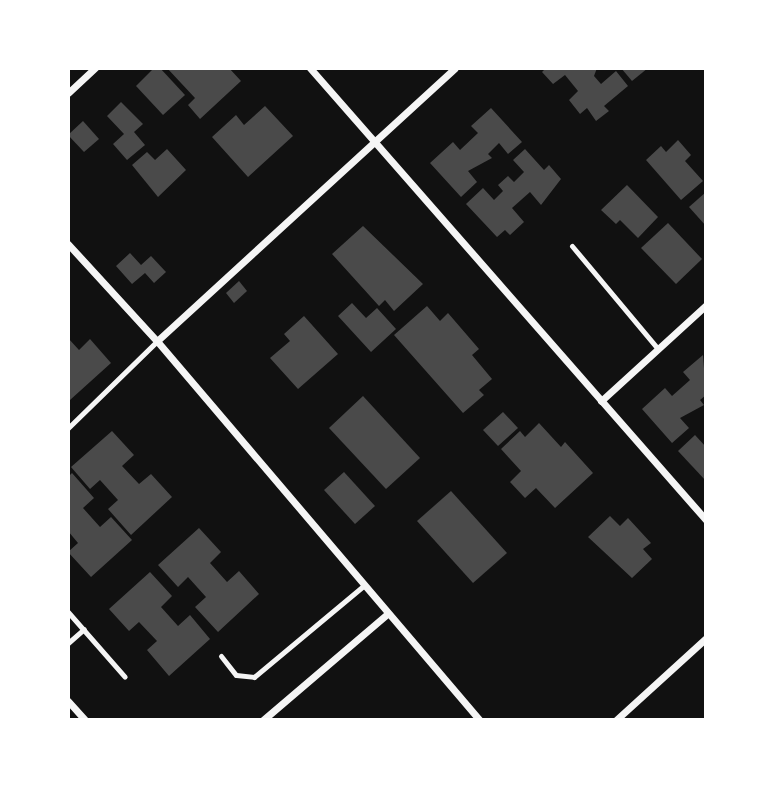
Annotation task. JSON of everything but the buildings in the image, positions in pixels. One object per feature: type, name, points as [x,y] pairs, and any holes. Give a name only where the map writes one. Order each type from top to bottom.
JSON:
[{"type":"street","points":[[68,93],[95,68]]},
{"type":"street","points":[[310,68],[377,139],[706,520]]},
{"type":"street","points":[[157,341],[455,68]]},
{"type":"street","points":[[68,244],[157,341],[362,587],[479,720]]},
{"type":"street","points":[[601,401],[706,305]]},
{"type":"street","points":[[263,720],[386,615]]},
{"type":"street","points":[[616,720],[706,638]]},
{"type":"street","points":[[68,701],[85,720]]},
{"type":"lane","points":[[572,246],[658,349]]},
{"type":"lane","points":[[68,428],[157,341]]},
{"type":"lane","points":[[221,656],[236,675],[254,677],[362,587]]},
{"type":"lane","points":[[68,612],[125,677]]},
{"type":"lane","points":[[68,643],[84,629]]}]
